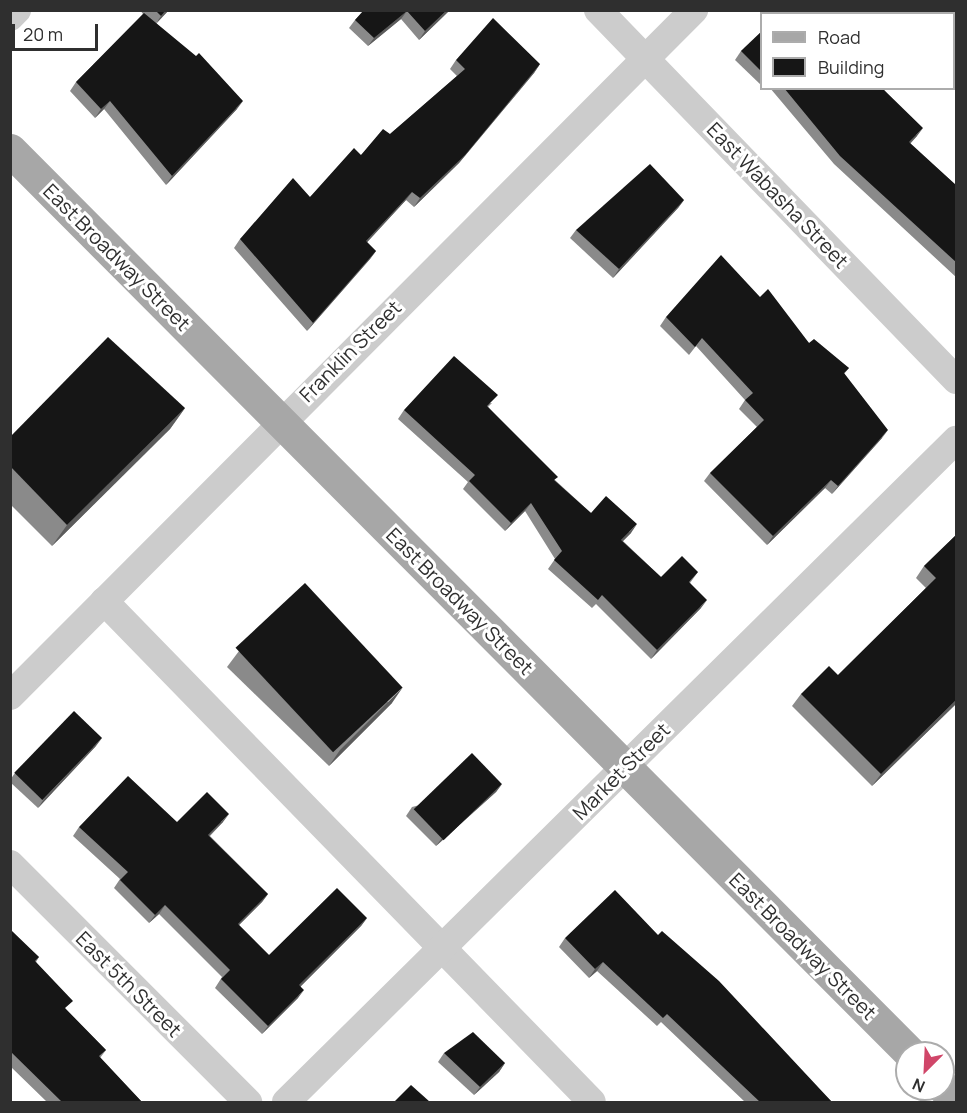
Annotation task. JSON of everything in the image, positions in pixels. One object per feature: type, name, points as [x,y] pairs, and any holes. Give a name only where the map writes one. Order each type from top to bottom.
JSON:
[{"type":"main road","name":"East Broadway Street","points":[[10,150],[897,1041]]},
{"type":"street","points":[[10,17],[17,10]]},
{"type":"street","name":"East Wabasha Street","points":[[597,10],[957,380]]},
{"type":"street","name":"Franklin Street","points":[[10,696],[281,421],[694,10]]},
{"type":"street","name":"Market Street","points":[[286,1102],[957,440]]},
{"type":"street","points":[[104,601],[439,950],[592,1102]]},
{"type":"street","name":"East 5th Street","points":[[10,864],[248,1102]]},
{"type":"building","points":[[155,10],[166,10],[161,16]]},
{"type":"building","points":[[364,10],[447,10],[425,31],[407,11],[374,38],[355,20]]},
{"type":"building","points":[[782,10],[800,10],[802,12],[780,12]]},
{"type":"building","points":[[144,13],[196,56],[199,53],[243,101],[172,176],[110,101],[101,109],[76,82]]},
{"type":"building","points":[[493,18],[540,64],[465,155],[420,198],[412,192],[366,241],[376,251],[313,323],[240,239],[293,178],[310,197],[354,148],[361,155],[383,129],[390,134],[465,69],[456,60]]},
{"type":"building","points":[[760,33],[760,70],[741,51]]},
{"type":"building","points":[[786,90],[884,90],[923,128],[909,142],[957,186],[957,263],[840,156]]},
{"type":"building","points":[[650,164],[684,200],[619,269],[576,230]]},
{"type":"building","points":[[721,255],[760,297],[768,289],[809,343],[814,339],[849,368],[844,373],[888,430],[838,486],[831,480],[773,536],[710,473],[764,420],[745,400],[753,393],[702,338],[695,347],[666,317]]},
{"type":"building","points":[[108,337],[185,408],[67,525],[10,466],[10,437]]},
{"type":"building","points":[[454,356],[498,395],[487,406],[558,477],[554,480],[591,513],[606,496],[637,524],[621,540],[661,577],[682,556],[698,572],[689,582],[707,600],[657,650],[602,595],[598,600],[554,560],[562,551],[531,503],[511,523],[469,481],[475,475],[404,410]]},
{"type":"building","points":[[957,534],[957,699],[881,774],[801,694],[829,666],[838,675],[936,578],[924,566]]},
{"type":"building","points":[[305,583],[403,688],[333,752],[236,648]]},
{"type":"building","points":[[74,711],[102,738],[42,800],[14,773]]},
{"type":"building","points":[[472,753],[502,784],[444,840],[414,809]]},
{"type":"building","points":[[128,776],[177,822],[207,792],[229,814],[208,835],[268,894],[238,924],[269,955],[337,888],[367,918],[299,985],[304,990],[268,1026],[221,979],[230,970],[165,905],[155,915],[120,880],[128,872],[79,827]]},
{"type":"building","points":[[615,890],[658,935],[662,931],[719,981],[832,1102],[760,1102],[667,1014],[663,1018],[603,962],[595,969],[565,938]]},
{"type":"building","points":[[12,931],[39,957],[35,961],[73,1001],[65,1008],[106,1050],[99,1056],[142,1102],[62,1102],[10,1051],[10,932]]},
{"type":"building","points":[[473,1032],[505,1063],[480,1087],[444,1053]]},
{"type":"building","points":[[411,1085],[430,1102],[394,1102]]}]
